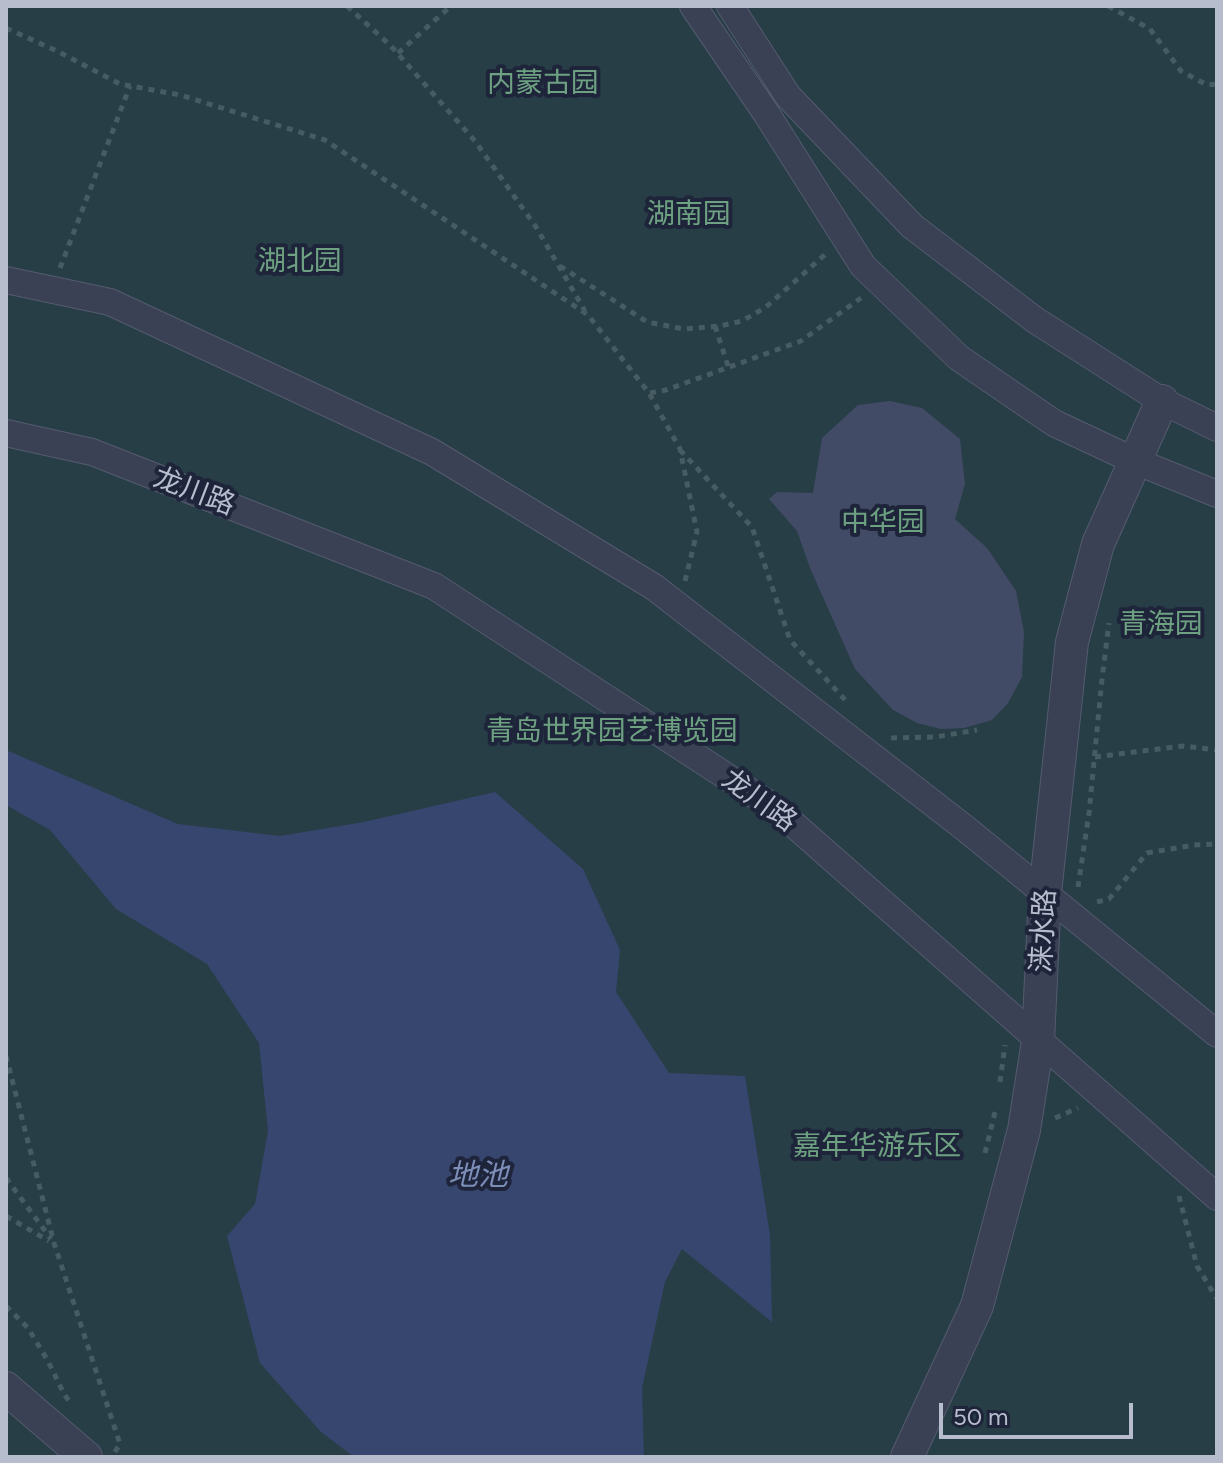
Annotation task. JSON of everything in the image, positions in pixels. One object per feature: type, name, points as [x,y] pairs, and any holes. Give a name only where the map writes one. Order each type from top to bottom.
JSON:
[{"type":"street","points":[[693,6],[766,113],[863,266],[959,358],[1054,423],[1135,461],[1217,494]]},
{"type":"street","points":[[730,6],[788,96],[912,226],[1035,320],[1162,401],[1217,428]]},
{"type":"street","points":[[6,280],[110,302],[432,452],[654,587],[966,829],[1217,1034]]},
{"type":"street","name":"涞水路","points":[[907,1457],[977,1306],[1024,1130],[1038,1041],[1045,893],[1072,642],[1098,544],[1162,401]]},
{"type":"street","name":"龙川路","points":[[6,433],[92,452],[434,586],[775,808],[1217,1197]]},
{"type":"street","points":[[6,1388],[103,1453]]},
{"type":"path","points":[[347,6],[398,53],[475,141],[536,227],[588,315],[649,393],[680,449],[752,527],[790,640],[851,706]]},
{"type":"path","points":[[398,53],[451,6]]},
{"type":"path","points":[[1108,6],[1150,29],[1181,71],[1207,85],[1217,86]]},
{"type":"path","points":[[6,28],[120,84],[180,95],[325,140],[588,315]]},
{"type":"path","points":[[51,290],[130,86]]},
{"type":"path","points":[[559,266],[647,322],[684,329],[715,326],[742,321],[766,307],[844,237]]},
{"type":"path","points":[[649,393],[729,369],[801,341],[881,284]]},
{"type":"path","points":[[715,326],[729,369]]},
{"type":"path","points":[[678,605],[697,532],[680,449]]},
{"type":"path","points":[[1077,892],[1089,813],[1111,610]]},
{"type":"path","points":[[882,739],[935,737],[977,730]]},
{"type":"path","points":[[1095,757],[1183,746],[1217,750]]},
{"type":"path","points":[[1085,906],[1109,899],[1147,853],[1217,844]]},
{"type":"path","points":[[985,1156],[995,1111],[1008,1014]]},
{"type":"path","points":[[6,1056],[54,1243],[120,1444],[103,1453]]},
{"type":"path","points":[[1051,1131],[1055,1117],[1079,1108]]},
{"type":"path","points":[[6,1178],[54,1243]]},
{"type":"path","points":[[1179,1195],[1197,1266],[1217,1299]]},
{"type":"path","points":[[6,1216],[54,1243]]},
{"type":"path","points":[[6,1306],[28,1328],[74,1407]]},
{"type":"green space","name":"青岛世界园艺博览园","points":[[6,6],[1217,6],[1217,1457],[6,1457]]},
{"type":"water","name":"地池","points":[[6,750],[178,824],[280,836],[364,822],[495,792],[583,869],[620,950],[616,992],[669,1073],[745,1076],[770,1235],[772,1322],[682,1249],[665,1282],[642,1388],[644,1457],[354,1457],[320,1431],[260,1363],[227,1236],[255,1204],[268,1131],[259,1043],[207,964],[116,909],[50,830],[6,805]]},
{"type":"building","points":[[890,401],[922,408],[960,439],[965,484],[955,519],[987,548],[1016,591],[1024,632],[1022,677],[1008,703],[992,720],[964,728],[941,729],[917,723],[893,710],[855,669],[797,531],[769,499],[777,492],[813,493],[822,438],[858,405]]},
{"type":"park label","name":"内蒙古园","points":[[543,84]]},
{"type":"park label","name":"湖南园","points":[[689,215]]},
{"type":"park label","name":"湖北园","points":[[300,262]]},
{"type":"park label","name":"中华园","points":[[883,523]]},
{"type":"park label","name":"青海园","points":[[1161,625]]},
{"type":"park label","name":"嘉年华游乐区","points":[[877,1147]]}]
